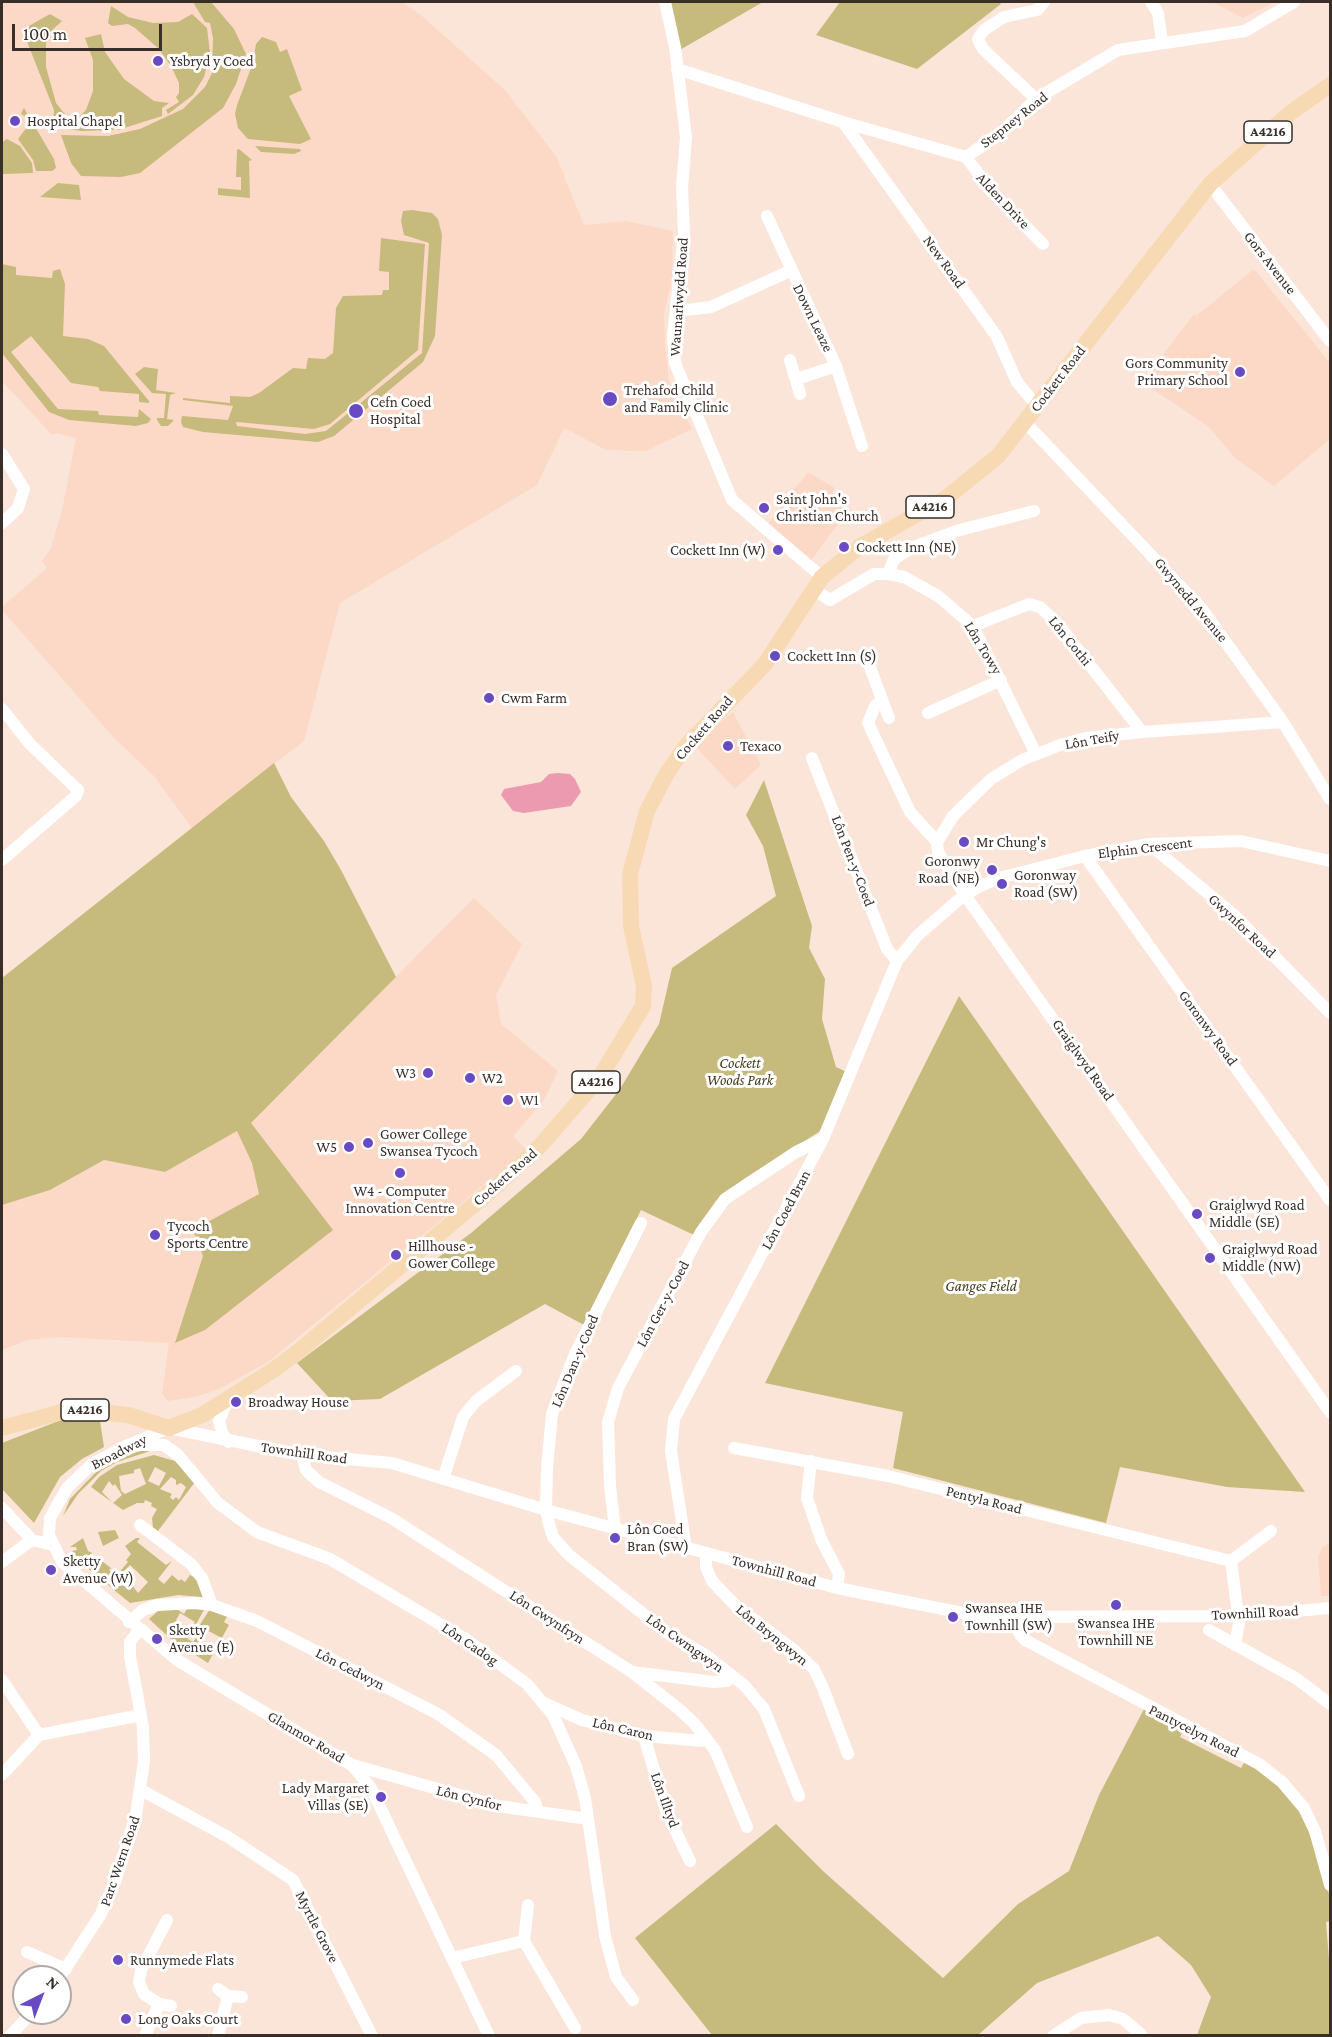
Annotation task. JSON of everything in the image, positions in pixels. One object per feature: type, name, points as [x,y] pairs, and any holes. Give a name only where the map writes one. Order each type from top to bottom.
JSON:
[{"type":"main road","name":"Cockett Road","points":[[169,1428],[192,1419],[228,1399],[299,1351],[511,1173],[575,1108],[600,1077],[640,1015],[645,999],[631,926],[629,886],[634,853],[647,811],[667,773],[686,746],[765,664],[818,583],[859,547],[946,498],[986,468],[1025,422],[1210,184],[1290,113],[1330,86]]},
{"type":"main road","name":"A4216","points":[[2,1428],[73,1409],[192,1419]]},
{"type":"main road","name":"A4216","points":[[128,1415],[169,1428]]},
{"type":"street","name":"Waunarlwydd Road","points":[[665,2],[686,136],[682,188],[684,234],[673,336],[675,363],[732,500],[818,583],[830,600],[874,574],[888,574]]},
{"type":"street","points":[[1036,99],[983,49],[978,39],[984,30],[1004,17],[1037,10],[1044,2]]},
{"type":"street","points":[[1151,2],[1158,13],[1162,42]]},
{"type":"street","name":"Stepney Road","points":[[677,69],[843,122],[966,157],[1002,132],[1036,99],[1118,50],[1245,31],[1294,2]]},
{"type":"street","name":"New Road","points":[[843,122],[998,337],[1017,382],[1037,406]]},
{"type":"street","name":"Alden Drive","points":[[966,157],[992,192],[1043,244]]},
{"type":"street","name":"Gors Avenue","points":[[1210,184],[1330,341]]},
{"type":"street","name":"Down Leaze","points":[[766,216],[836,366],[862,446]]},
{"type":"street","points":[[677,311],[711,307],[790,271]]},
{"type":"street","points":[[790,360],[800,394]]},
{"type":"street","name":"Down Leaze","points":[[797,379],[836,366]]},
{"type":"street","name":"Gwynedd Avenue","points":[[1025,422],[1202,609],[1283,722],[1330,799]]},
{"type":"street","points":[[2,454],[24,489],[18,508],[2,523]]},
{"type":"street","points":[[888,574],[894,559],[913,547],[956,531],[1034,511]]},
{"type":"street","name":"Lôn Towy","points":[[888,574],[923,586],[973,626],[1036,754]]},
{"type":"street","name":"Lôn Cothi","points":[[973,626],[1029,604],[1040,607],[1058,624],[1142,732]]},
{"type":"street","points":[[868,662],[889,718]]},
{"type":"street","points":[[928,713],[1001,680]]},
{"type":"street","name":"Graiglwyd Road","points":[[882,701],[875,706],[868,723],[910,812],[937,842],[938,852],[965,895],[1327,1395],[1330,1412]]},
{"type":"street","points":[[2,709],[30,744],[78,790],[76,796],[2,860]]},
{"type":"street","name":"Lôn Teify","points":[[937,842],[953,816],[991,779],[1005,768],[1036,754],[1085,738],[1283,722]]},
{"type":"street","name":"Lôn Pen-y-Coed","points":[[812,758],[887,949],[897,961]]},
{"type":"street","name":"Elphin Crescent","points":[[965,895],[999,878],[1085,856],[1149,844],[1199,840],[1240,841],[1330,861]]},
{"type":"street","name":"Gwynfor Road","points":[[1149,844],[1234,915],[1330,1013]]},
{"type":"street","name":"Goronwy Road","points":[[1085,856],[1330,1200]]},
{"type":"street","name":"Lôn Coed Bran","points":[[686,1548],[671,1451],[674,1419],[824,1139],[897,961],[932,921],[965,895]]},
{"type":"street","name":"Lôn Ger-y-Coed","points":[[615,1529],[610,1486],[608,1422],[618,1388],[690,1253],[714,1212],[725,1199],[796,1152],[824,1139]]},
{"type":"street","name":"Lôn Dan-y-Coed","points":[[546,1510],[552,1414],[575,1354],[641,1223]]},
{"type":"street","points":[[443,1479],[463,1417],[476,1401],[516,1371]]},
{"type":"street","points":[[228,1399],[219,1421],[228,1442]]},
{"type":"street","name":"Townhill Road","points":[[169,1428],[228,1442],[302,1455],[392,1463],[546,1510],[706,1554],[837,1588],[983,1617],[1239,1616],[1330,1608]]},
{"type":"street","name":"Broadway","points":[[52,1545],[48,1525],[67,1488],[92,1464],[124,1447],[169,1428]]},
{"type":"street","name":"Lôn Cadog","points":[[124,1447],[164,1445],[178,1455],[219,1503],[257,1532],[330,1559],[467,1640],[527,1684],[553,1715],[570,1748],[585,1798],[605,1936],[616,1977],[633,2000]]},
{"type":"street","name":"Pentyla Road","points":[[734,1448],[888,1476],[1231,1561]]},
{"type":"street","name":"Lôn Gwynfryn","points":[[302,1455],[306,1470],[319,1482],[391,1518],[632,1672],[694,1723],[715,1750],[747,1827]]},
{"type":"street","points":[[812,1461],[807,1498],[821,1539],[839,1574],[837,1588]]},
{"type":"street","points":[[2,1508],[32,1540],[52,1545]]},
{"type":"street","name":"Lôn Cwmgwyn","points":[[546,1510],[553,1536],[570,1555],[666,1632],[691,1645],[745,1686],[764,1709],[799,1796]]},
{"type":"street","points":[[140,1525],[191,1564],[202,1578],[212,1605]]},
{"type":"street","points":[[1235,1645],[1239,1616],[1231,1561],[1272,1531]]},
{"type":"street","points":[[2,1562],[32,1540]]},
{"type":"street","name":"Glanmor Road","points":[[52,1545],[71,1573],[177,1660],[352,1765],[371,1788],[489,2036]]},
{"type":"street","name":"Lôn Bryngwyn","points":[[706,1554],[706,1567],[712,1581],[737,1607],[794,1650],[814,1670],[824,1688],[848,1754]]},
{"type":"street","name":"Lôn Cedwyn","points":[[134,1626],[143,1610],[157,1605],[212,1605],[257,1621],[438,1714],[496,1755],[535,1802],[538,1812]]},
{"type":"street","name":"Pantycelyn Road","points":[[1018,1617],[1019,1634],[1025,1640],[1259,1764],[1282,1782],[1304,1808],[1315,1831],[1330,1885]]},
{"type":"street","name":"Parc Wern Road","points":[[68,1965],[95,1924],[116,1882],[131,1839],[141,1790],[144,1761],[141,1715],[129,1656],[134,1626]]},
{"type":"street","points":[[1209,1630],[1297,1679],[1330,1704]]},
{"type":"street","points":[[632,1672],[714,1682],[727,1680],[732,1676]]},
{"type":"street","points":[[2,1680],[39,1735]]},
{"type":"street","name":"Lôn Caron","points":[[543,1702],[582,1720],[644,1736],[702,1741],[706,1739]]},
{"type":"street","points":[[2,1775],[39,1735],[141,1715]]},
{"type":"street","name":"Lôn Illtyd","points":[[644,1736],[666,1811],[690,1861]]},
{"type":"street","name":"Lôn Cynfor","points":[[352,1765],[498,1806],[588,1819]]},
{"type":"street","name":"Myrtle Grove","points":[[141,1790],[228,1837],[293,1880],[372,2036]]},
{"type":"street","points":[[528,1905],[524,1941],[575,2028]]},
{"type":"street","points":[[145,2036],[165,2005],[144,1994],[139,1982],[141,1970],[167,1920]]},
{"type":"street","points":[[452,1958],[524,1941]]},
{"type":"street","points":[[27,1952],[49,1965]]},
{"type":"street","points":[[218,2036],[223,1993],[242,1997]]},
{"type":"street","points":[[1058,2034],[1081,2018],[1109,2015],[1123,2019],[1141,2034]]},
{"type":"shaded area","name":"Cefn Coed Hospital","points":[[2,2],[402,2],[422,16],[505,90],[556,156],[584,225],[626,221],[673,231],[672,278],[664,314],[665,344],[669,381],[692,429],[646,451],[606,450],[564,428],[537,485],[340,603],[304,741],[192,828],[153,775],[115,739],[2,610],[2,607],[47,568],[42,561],[51,548],[62,510],[76,438],[55,433],[52,435],[2,381]]},
{"type":"shaded area","points":[[1212,2],[1275,2],[1243,18]]},
{"type":"shaded area","name":"Gors Community Primary School","points":[[1254,269],[1330,363],[1330,439],[1274,486],[1235,458],[1209,427],[1142,382],[1194,314],[1196,316]]},
{"type":"shaded area","points":[[808,472],[835,488],[832,494],[845,505],[836,516],[840,521],[808,565],[764,529]]},
{"type":"shaded area","points":[[733,712],[761,765],[735,789],[694,745]]},
{"type":"shaded area","points":[[549,774],[570,774],[581,792],[571,806],[524,813],[513,811],[501,795],[504,789],[541,782]]},
{"type":"shaded area","name":"Gower College Swansea Tycoch","points":[[474,898],[522,944],[496,995],[501,1024],[558,1071],[543,1102],[513,1136],[526,1150],[268,1362],[219,1389],[195,1397],[168,1401],[162,1394],[169,1343],[59,1337],[27,1340],[2,1350],[2,1205],[50,1190],[104,1160],[165,1172],[251,1123]]},
{"type":"shaded area","points":[[1330,1542],[1330,1596],[1321,1596],[1318,1557],[1322,1548]]},
{"type":"green space","points":[[193,2],[211,2],[234,29],[246,54],[236,84],[223,108],[140,173],[121,177],[81,176],[71,163],[61,135],[108,136],[140,129],[183,109],[205,87],[212,73],[213,38],[210,23],[205,22]]},
{"type":"green space","points":[[763,2],[678,51],[668,3]]},
{"type":"green space","points":[[840,2],[999,2],[1001,4],[917,69],[816,35]]},
{"type":"green space","points":[[111,6],[128,17],[153,23],[178,22],[192,14],[207,28],[210,53],[204,77],[193,95],[168,114],[166,110],[179,102],[176,97],[179,93],[179,83],[171,66],[159,49],[135,28],[128,24],[112,26],[108,23]]},
{"type":"green space","points":[[50,14],[62,21],[49,33],[46,44],[46,67],[56,103],[68,118],[73,119],[73,122],[98,128],[114,128],[114,130],[81,131],[53,126],[54,110],[24,34],[27,27]]},
{"type":"green space","points":[[101,34],[105,52],[124,79],[154,101],[169,103],[162,108],[162,116],[118,130],[116,124],[92,124],[78,118],[86,110],[93,91],[93,60],[85,38]]},
{"type":"green space","points":[[262,37],[276,42],[280,52],[287,49],[302,90],[289,96],[311,139],[300,144],[248,139],[238,128],[235,114],[237,105],[253,63],[256,44]]},
{"type":"green space","points":[[24,108],[54,159],[56,168],[52,171],[36,171],[33,160],[18,139],[30,123],[21,113]]},
{"type":"green space","points":[[7,139],[20,146],[32,163],[33,173],[2,174],[2,142]]},
{"type":"green space","points":[[255,146],[300,149],[301,151],[294,154],[261,152]]},
{"type":"green space","points":[[239,149],[252,160],[249,161],[250,198],[218,195],[218,188],[241,190],[241,177],[236,177],[237,150]]},
{"type":"green space","points":[[58,183],[79,185],[81,200],[40,197]]},
{"type":"green space","points":[[403,211],[432,213],[438,219],[442,235],[435,336],[423,362],[334,436],[318,442],[203,432],[183,427],[182,416],[228,420],[233,406],[183,400],[183,398],[230,403],[230,396],[250,397],[293,368],[306,369],[308,358],[325,359],[333,353],[336,308],[343,296],[382,295],[383,290],[389,290],[389,272],[379,271],[381,238],[425,244],[418,350],[330,424],[314,429],[236,422],[237,426],[305,434],[326,431],[422,353],[429,243],[404,235],[401,221]]},
{"type":"green space","points":[[2,264],[16,267],[16,275],[52,278],[53,271],[60,269],[65,284],[63,336],[88,339],[104,346],[149,401],[149,403],[139,402],[139,394],[100,391],[98,387],[71,383],[31,336],[11,352],[58,409],[98,411],[99,415],[138,417],[139,409],[151,419],[148,423],[136,426],[69,420],[49,412],[2,353]]},
{"type":"green space","points":[[144,367],[158,369],[156,390],[176,393],[170,395],[167,419],[174,420],[168,426],[161,426],[157,420],[157,418],[164,418],[166,394],[152,393],[135,374]]},
{"type":"green space","points":[[274,763],[291,797],[324,841],[341,870],[396,977],[251,1123],[333,1230],[205,1330],[175,1343],[203,1256],[193,1230],[259,1194],[252,1163],[237,1131],[165,1172],[104,1160],[50,1190],[2,1205],[2,978]]},
{"type":"green space","name":"Cockett Woods Park","points":[[764,780],[812,926],[809,948],[825,979],[822,1019],[836,1067],[849,1073],[822,1130],[744,1179],[716,1201],[694,1235],[641,1210],[584,1325],[545,1304],[380,1399],[332,1401],[297,1363],[471,1233],[581,1139],[620,1089],[659,1024],[672,968],[776,896],[763,846],[746,815]]},
{"type":"green space","name":"Ganges Field","points":[[959,996],[1305,1492],[1227,1487],[1120,1467],[1106,1523],[893,1468],[903,1412],[765,1383]]},
{"type":"green space","points":[[61,1420],[100,1421],[104,1447],[82,1459],[60,1477],[34,1523],[2,1489],[2,1443]]},
{"type":"green space","points":[[149,1449],[150,1451],[117,1462],[101,1471],[78,1494],[63,1516],[70,1499],[99,1469],[122,1456]]},
{"type":"green space","points":[[154,1455],[175,1461],[195,1482],[158,1531],[153,1528],[152,1518],[157,1509],[151,1506],[152,1503],[145,1500],[144,1503],[137,1503],[123,1510],[113,1503],[122,1495],[115,1484],[113,1486],[109,1481],[102,1492],[112,1502],[91,1487],[99,1477],[117,1465]],"holes":[[[155,1467],[166,1473],[159,1486],[148,1481]],[[140,1468],[146,1484],[125,1494],[121,1491],[119,1476],[134,1473],[134,1470]],[[171,1477],[176,1480],[176,1485],[181,1483],[186,1487],[179,1500],[176,1497],[173,1500],[170,1497],[172,1494],[160,1489]]]},
{"type":"green space","points":[[115,1530],[119,1538],[103,1546],[98,1532]]},
{"type":"green space","points":[[83,1538],[88,1551],[92,1553],[81,1563],[72,1551],[77,1550],[76,1547],[70,1547]]},
{"type":"green space","points":[[136,1538],[140,1538],[137,1542],[166,1565],[172,1561],[158,1579],[164,1584],[172,1575],[179,1581],[181,1579],[185,1582],[190,1575],[199,1580],[205,1594],[202,1597],[178,1595],[130,1603],[85,1566],[95,1556],[111,1568],[109,1570],[116,1576],[128,1562],[126,1560],[131,1554],[125,1546]],"holes":[[[130,1565],[148,1582],[138,1593],[128,1580],[125,1582],[119,1576]]]},
{"type":"green space","points":[[188,1607],[205,1608],[188,1639],[193,1642],[196,1638],[208,1644],[205,1649],[212,1652],[220,1637],[199,1626],[210,1609],[228,1615],[224,1622],[229,1625],[208,1663],[171,1639],[149,1619],[158,1611],[175,1608],[184,1614]],"holes":[[[180,1613],[195,1622],[186,1637],[179,1633],[181,1629],[176,1620]]]},
{"type":"green space","points":[[1144,1709],[1184,1729],[1180,1737],[1241,1768],[1245,1761],[1279,1785],[1301,1811],[1324,1870],[1330,1899],[1330,1921],[1326,1922],[1330,1972],[1330,2035],[1197,2035],[1211,1997],[1191,1965],[1158,1936],[1037,1983],[978,2035],[712,2035],[635,1938],[776,1824],[823,1871],[943,1978],[1018,1904],[1069,1871],[1099,1795]]},
{"type":"place","name":"Ysbryd y Coed","points":[[158,61]]},
{"type":"place","name":"Hospital Chapel","points":[[15,121]]},
{"type":"place","name":"Gors Community Primary School","points":[[1240,372]]},
{"type":"place","name":"Trehafod Child and Family Clinic","points":[[610,399]]},
{"type":"place","name":"Cefn Coed Hospital","points":[[356,411]]},
{"type":"place","name":"Saint John's Christian Church","points":[[764,508]]},
{"type":"place","name":"Cockett Inn (NE)","points":[[844,547]]},
{"type":"place","name":"Cockett Inn (W)","points":[[778,550]]},
{"type":"place","name":"Cockett Inn (S)","points":[[775,656]]},
{"type":"place","name":"Cwm Farm","points":[[489,698]]},
{"type":"place","name":"Texaco","points":[[728,746]]},
{"type":"place","name":"Mr Chung's","points":[[964,842]]},
{"type":"place","name":"Goronwy Road (NE)","points":[[992,870]]},
{"type":"place","name":"Goronway Road (SW)","points":[[1002,884]]},
{"type":"place","name":"W3","points":[[428,1073]]},
{"type":"place","name":"W2","points":[[470,1078]]},
{"type":"place","name":"W1","points":[[508,1100]]},
{"type":"place","name":"Gower College Swansea Tycoch","points":[[368,1143]]},
{"type":"place","name":"W5","points":[[349,1147]]},
{"type":"place","name":"W4 - Computer Innovation Centre","points":[[400,1173]]},
{"type":"place","name":"Graiglwyd Road Middle (SE)","points":[[1197,1214]]},
{"type":"place","name":"Tycoch Sports Centre","points":[[155,1235]]},
{"type":"place","name":"Hillhouse - Gower College","points":[[396,1255]]},
{"type":"place","name":"Graiglwyd Road Middle (NW)","points":[[1210,1258]]},
{"type":"place","name":"Broadway House","points":[[236,1402]]},
{"type":"place","name":"Lôn Coed Bran (SW)","points":[[615,1538]]},
{"type":"place","name":"Sketty Avenue (W)","points":[[51,1570]]},
{"type":"place","name":"Swansea IHE Townhill NE","points":[[1116,1605]]},
{"type":"place","name":"Swansea IHE Townhill (SW)","points":[[953,1617]]},
{"type":"place","name":"Sketty Avenue (E)","points":[[157,1639]]},
{"type":"place","name":"Lady Margaret Villas (SE)","points":[[381,1797]]},
{"type":"place","name":"Runnymede Flats","points":[[118,1960]]},
{"type":"place","name":"Long Oaks Court","points":[[126,2019]]}]
